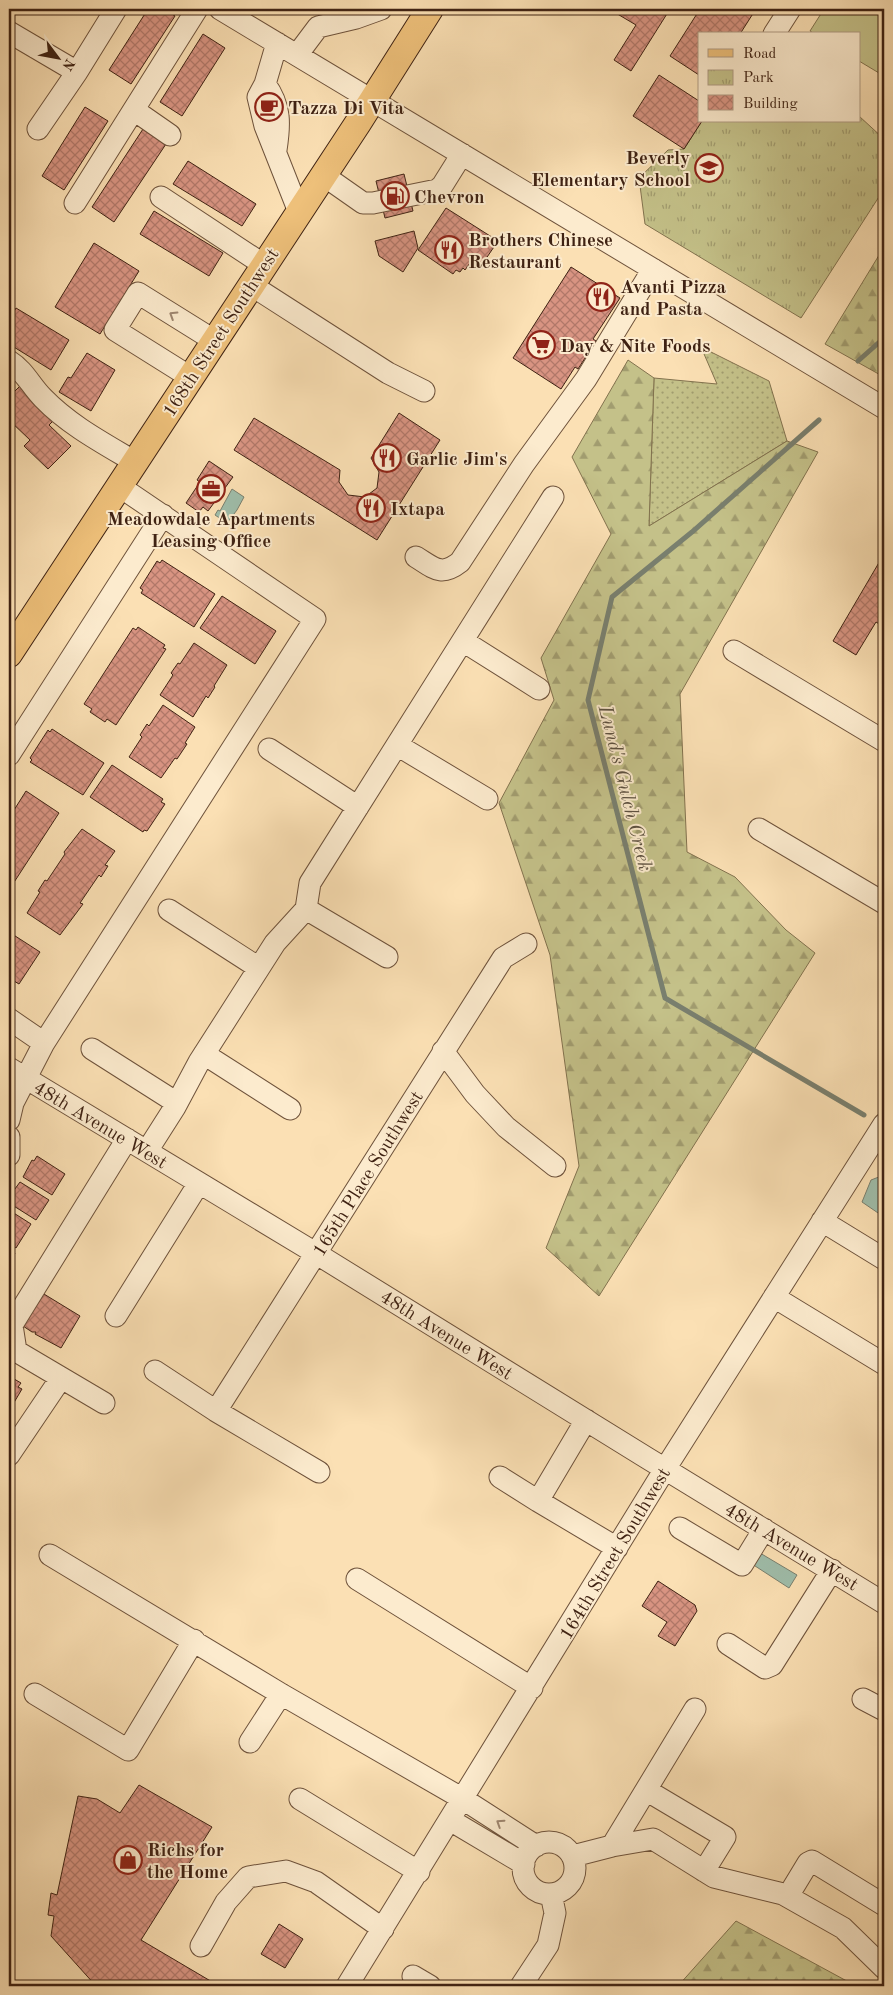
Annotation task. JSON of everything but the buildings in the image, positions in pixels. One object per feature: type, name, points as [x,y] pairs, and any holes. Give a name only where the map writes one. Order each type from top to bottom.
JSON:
[{"type":"main road","name":"168th Street Southwest","points":[[9,654],[300,212],[430,9]]},
{"type":"street","points":[[38,130],[116,9]]},
{"type":"street","points":[[76,203],[197,9]]},
{"type":"street","points":[[220,9],[244,15],[277,43],[884,408]]},
{"type":"street","points":[[297,55],[318,27],[356,18],[381,9]]},
{"type":"street","points":[[775,32],[790,9]]},
{"type":"street","points":[[9,32],[77,72]]},
{"type":"street","points":[[277,43],[265,84],[258,97],[265,126],[300,212]]},
{"type":"street","points":[[134,110],[170,135]]},
{"type":"street","points":[[323,175],[364,203],[373,204],[437,190],[442,186],[462,154]]},
{"type":"street","points":[[161,197],[258,275],[388,373],[424,390]]},
{"type":"street","points":[[416,557],[437,570],[446,571],[460,562],[524,464],[586,379],[653,269]]},
{"type":"street","points":[[190,378],[115,330],[138,293],[215,341]]},
{"type":"street","points":[[9,361],[28,377],[42,397],[76,426],[135,462]]},
{"type":"street","points":[[9,1120],[17,1073],[44,1043],[315,619],[119,486]]},
{"type":"street","points":[[147,1151],[177,1103],[204,1054],[275,943],[306,909],[310,883],[554,497]]},
{"type":"street","points":[[9,755],[162,515]]},
{"type":"street","points":[[463,641],[539,689]]},
{"type":"street","points":[[734,651],[884,741]]},
{"type":"street","points":[[397,744],[487,799]]},
{"type":"street","points":[[269,749],[358,807]]},
{"type":"street","points":[[758,829],[884,903]]},
{"type":"street","points":[[306,909],[387,957]]},
{"type":"street","points":[[169,910],[259,968]]},
{"type":"street","name":"165th Place Southwest","points":[[216,1411],[317,1254],[502,958],[526,944]]},
{"type":"street","points":[[9,1019],[44,1043]]},
{"type":"street","points":[[92,1049],[177,1103]]},
{"type":"street","points":[[443,1051],[475,1094],[506,1127],[556,1166]]},
{"type":"street","points":[[204,1054],[290,1109]]},
{"type":"street","name":"48th Avenue West","points":[[17,1073],[317,1254],[884,1602]]},
{"type":"street","name":"164th Street Southwest","points":[[348,1986],[665,1469],[884,1124]]},
{"type":"street","points":[[9,1137],[9,1155]]},
{"type":"street","points":[[104,1403],[16,1351],[12,1325],[127,1139]]},
{"type":"street","points":[[116,1316],[199,1183]]},
{"type":"street","points":[[822,1221],[884,1259]]},
{"type":"street","points":[[774,1297],[884,1364]]},
{"type":"street","points":[[155,1371],[216,1411],[319,1472]]},
{"type":"street","points":[[9,1455],[61,1378]]},
{"type":"street","points":[[538,1501],[586,1420]]},
{"type":"street","points":[[500,1477],[617,1548]]},
{"type":"street","points":[[680,1528],[742,1565],[764,1529]]},
{"type":"street","points":[[50,1555],[281,1694],[463,1799],[536,1846]]},
{"type":"street","points":[[728,1644],[765,1668],[772,1665],[832,1570]]},
{"type":"street","points":[[357,1579],[532,1688]]},
{"type":"street","points":[[35,1694],[128,1750],[194,1640]]},
{"type":"street","points":[[250,1742],[281,1694]]},
{"type":"street","points":[[863,1699],[884,1710]]},
{"type":"street","points":[[612,1846],[695,1709]]},
{"type":"street","points":[[646,1790],[725,1837],[704,1871]]},
{"type":"street","points":[[300,1799],[418,1872]]},
{"type":"street","points":[[450,1820],[524,1864]]},
{"type":"street","points":[[572,1856],[612,1846],[653,1839],[714,1877],[788,1896],[843,1928],[884,1968]]},
{"type":"street","points":[[544,1843],[560,1844],[572,1856],[575,1873],[572,1881],[559,1892],[551,1894],[536,1890],[530,1885],[524,1872],[524,1864],[526,1857],[536,1846],[544,1843]]},
{"type":"street","points":[[788,1896],[808,1863],[812,1861],[884,1905]]},
{"type":"street","points":[[201,1946],[226,1902],[248,1877],[286,1871],[316,1882],[383,1929]]},
{"type":"street","points":[[521,1986],[548,1945],[555,1913],[551,1894]]},
{"type":"green space","points":[[824,9],[884,9],[884,76],[860,62],[860,32],[810,31]]},
{"type":"green space","points":[[860,117],[884,139],[884,189],[801,318],[645,224],[639,178],[668,150],[684,149],[701,122],[860,122]]},
{"type":"green space","points":[[884,247],[884,377],[825,344]]},
{"type":"green space","points":[[701,347],[769,381],[787,441],[649,526],[654,378],[717,384]]},
{"type":"green space","points":[[628,360],[654,378],[649,526],[787,441],[818,452],[680,694],[687,852],[735,877],[786,930],[815,953],[599,1296],[546,1248],[579,1166],[550,955],[499,803],[554,700],[541,658],[611,534],[572,457]]},
{"type":"green space","points":[[736,1921],[856,1986],[678,1986]]},
{"type":"shaded area","points":[[232,489],[244,497],[227,523],[215,515],[218,510],[220,511]]},
{"type":"shaded area","points":[[884,1175],[884,1213],[881,1215],[862,1202],[871,1180]]},
{"type":"shaded area","points":[[760,1553],[797,1575],[789,1588],[752,1564]]},
{"type":"waterway","name":"Lund's Gulch Creek","points":[[858,361],[884,338]]},
{"type":"waterway","name":"Lund's Gulch Creek","points":[[819,420],[692,532],[612,597],[588,700],[665,998],[864,1115]]},
{"type":"place","name":"Tazza Di Vita","points":[[269,107]]},
{"type":"place","name":"Beverly Elementary School","points":[[709,168]]},
{"type":"place","name":"Chevron","points":[[395,196]]},
{"type":"place","name":"Brothers Chinese Restaurant","points":[[449,250]]},
{"type":"place","name":"Avanti Pizza and Pasta","points":[[601,297]]},
{"type":"place","name":"Day & Nite Foods","points":[[541,345]]},
{"type":"place","name":"Garlic Jim's","points":[[387,458]]},
{"type":"place","name":"Meadowdale Apartments Leasing Office","points":[[211,489]]},
{"type":"place","name":"Ixtapa","points":[[371,508]]},
{"type":"place","name":"Richs for the Home","points":[[128,1860]]}]
